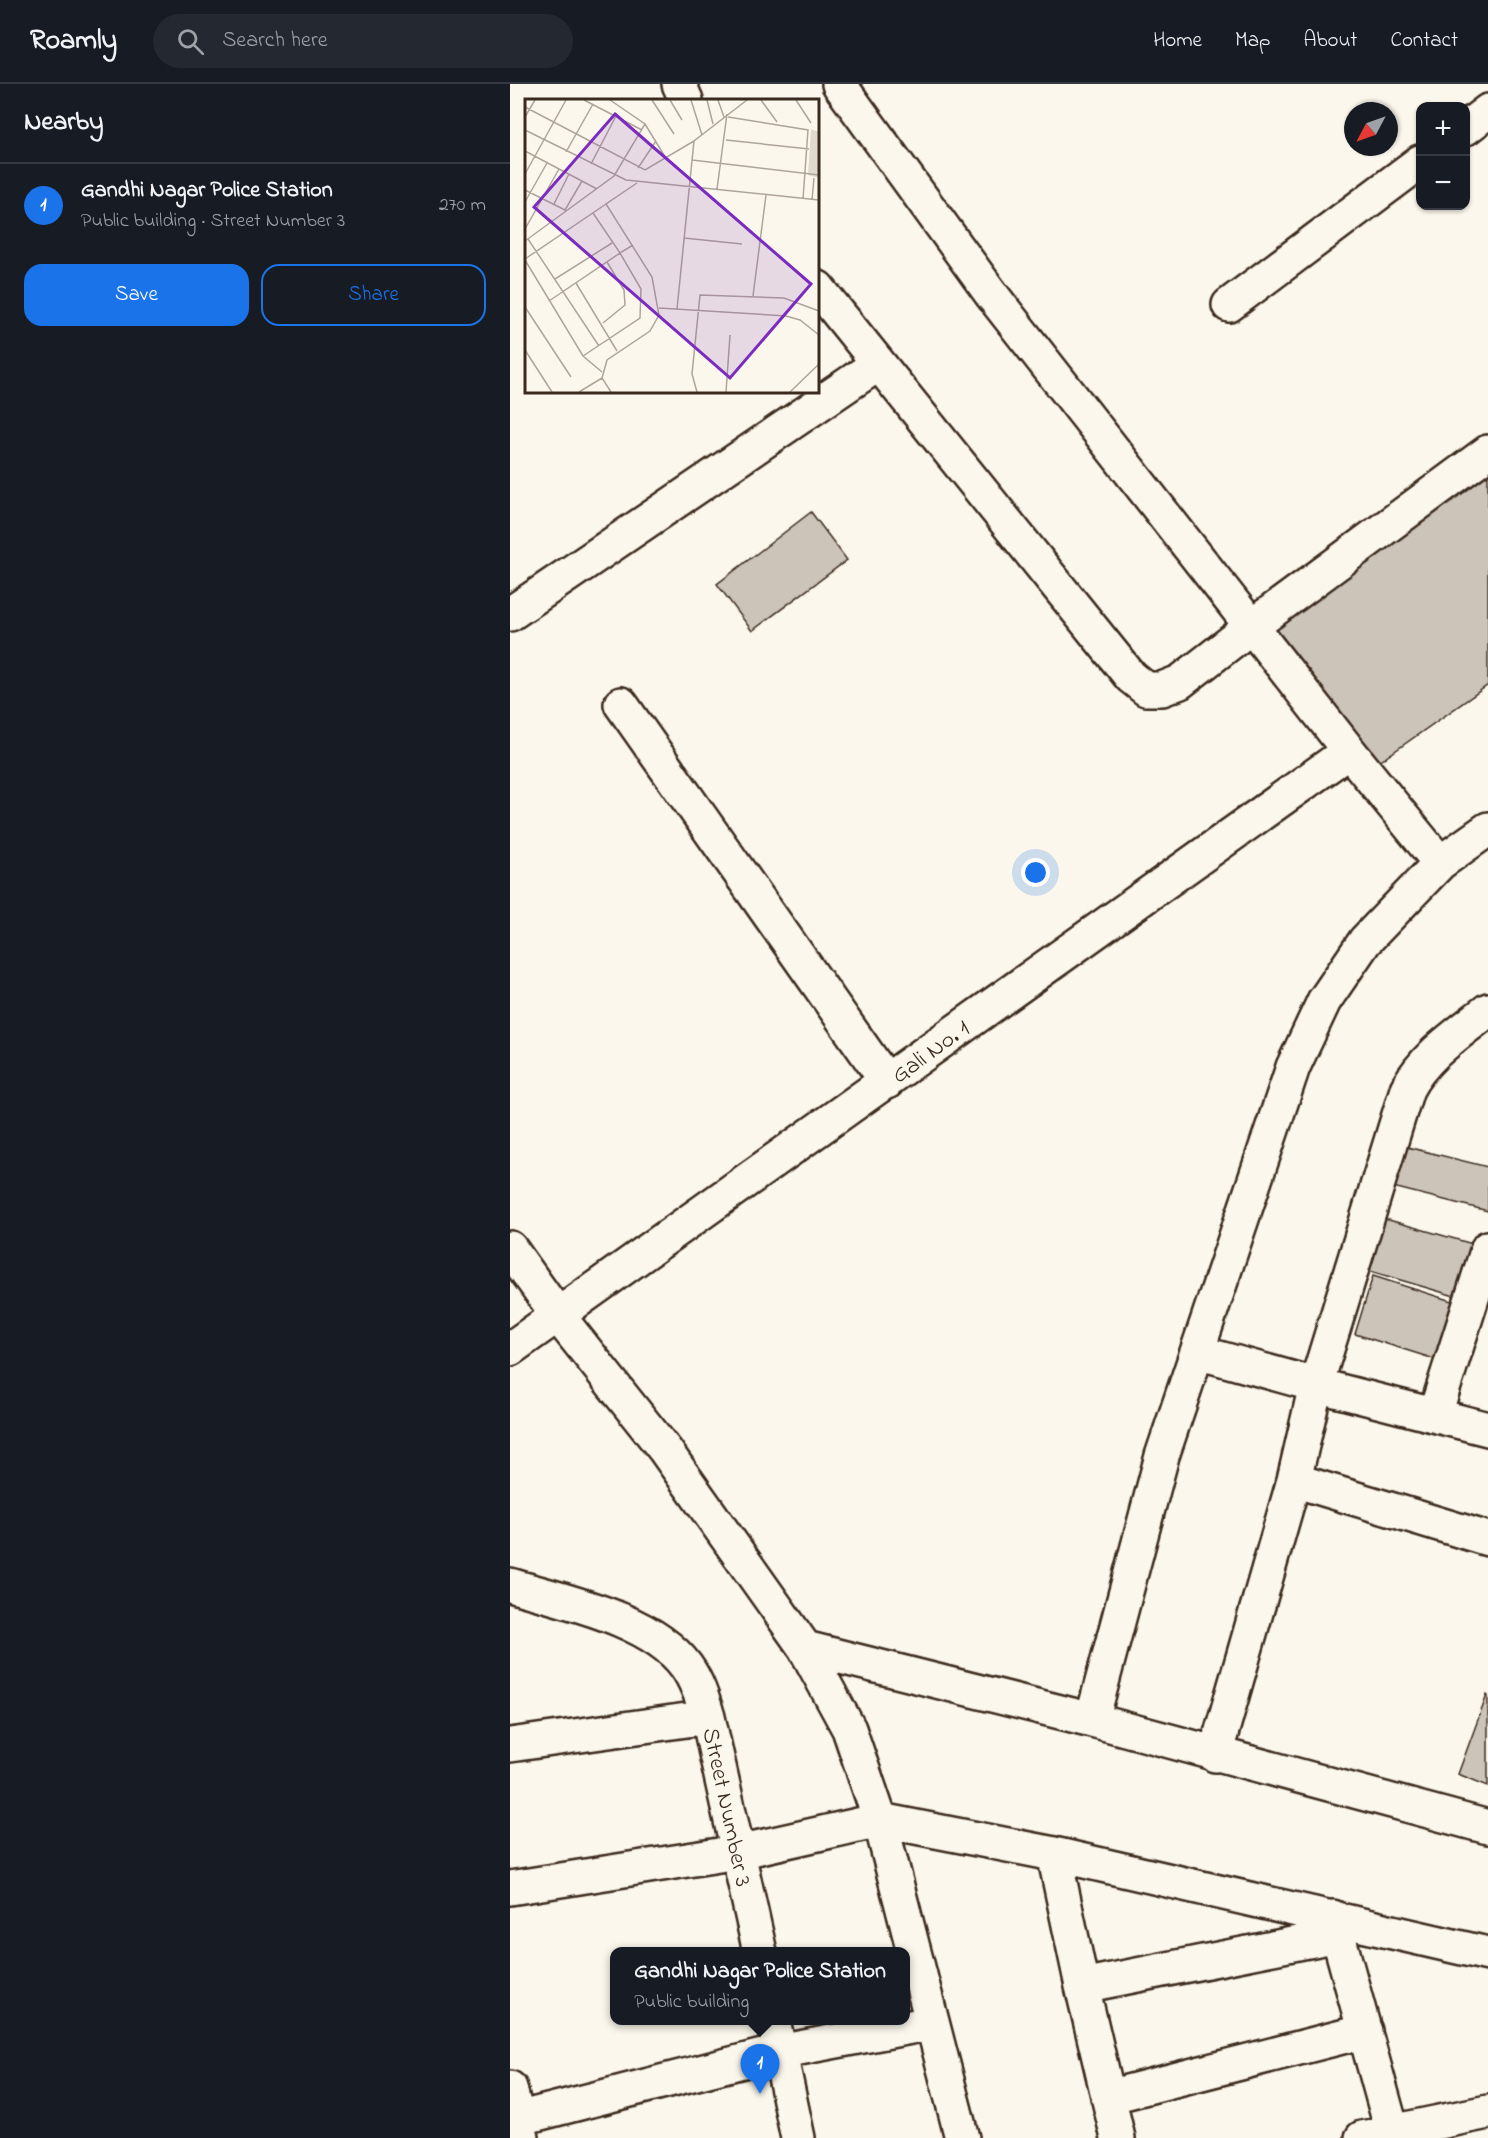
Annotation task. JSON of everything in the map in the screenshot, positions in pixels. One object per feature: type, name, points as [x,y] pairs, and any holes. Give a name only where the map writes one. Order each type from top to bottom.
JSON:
[{"type":"street","points":[[679,84],[686,99]]},
{"type":"street","points":[[839,84],[992,295],[1365,772],[1440,863]]},
{"type":"street","points":[[1470,125],[1488,111]]},
{"type":"street","points":[[1229,304],[1416,165]]},
{"type":"street","points":[[819,289],[1131,677],[1146,688],[1162,689],[1180,682],[1488,452]]},
{"type":"street","points":[[510,614],[878,364]]},
{"type":"street","points":[[621,704],[887,1082]]},
{"type":"street","name":"Gali No. 1","points":[[510,1349],[574,1337],[887,1082],[1365,772]]},
{"type":"street","points":[[1092,1720],[1162,1456],[1293,1067],[1324,1001],[1365,941],[1440,863],[1488,829]]},
{"type":"street","points":[[1215,1755],[1294,1480],[1316,1385],[1407,1089],[1416,1074],[1438,1050],[1488,1010]]},
{"type":"street","points":[[510,1248],[574,1337],[665,1450],[805,1648],[849,1729],[880,1820],[962,2138]]},
{"type":"street","points":[[1435,1414],[1488,1248]]},
{"type":"street","points":[[1197,1352],[1488,1429]]},
{"type":"street","points":[[1294,1480],[1488,1539]]},
{"type":"street","name":"Street Number 3","points":[[511,1590],[615,1617],[654,1636],[686,1665],[708,1717],[759,1947]]},
{"type":"street","points":[[805,1648],[1092,1720],[1488,1827]]},
{"type":"street","points":[[510,1745],[708,1717]]},
{"type":"street","points":[[510,1888],[738,1852],[880,1820],[1054,1854],[1336,1926],[1488,1954]]},
{"type":"street","points":[[1054,1854],[1118,2138]]},
{"type":"street","points":[[1082,1986],[1336,1926]]},
{"type":"street","points":[[1336,1926],[1365,2031],[1383,2136],[1488,2112]]},
{"type":"street","points":[[516,2115],[778,2052],[932,2023]]},
{"type":"street","points":[[774,2025],[798,2138]]},
{"type":"street","points":[[1108,2097],[1365,2031]]},
{"type":"building","points":[[1488,465],[1488,685],[1375,765],[1268,628]]},
{"type":"building","points":[[811,512],[847,560],[752,631],[717,584]]},
{"type":"building","points":[[1399,1145],[1488,1167],[1488,1211],[1389,1186]]},
{"type":"building","points":[[1375,1216],[1483,1247],[1468,1300],[1360,1268]]},
{"type":"building","points":[[1373,1276],[1461,1304],[1444,1362],[1355,1334]]},
{"type":"building","points":[[1488,1696],[1488,1786],[1458,1774]]},
{"type":"place","name":"Gandhi Nagar Police Station","points":[[760,2094]]}]
